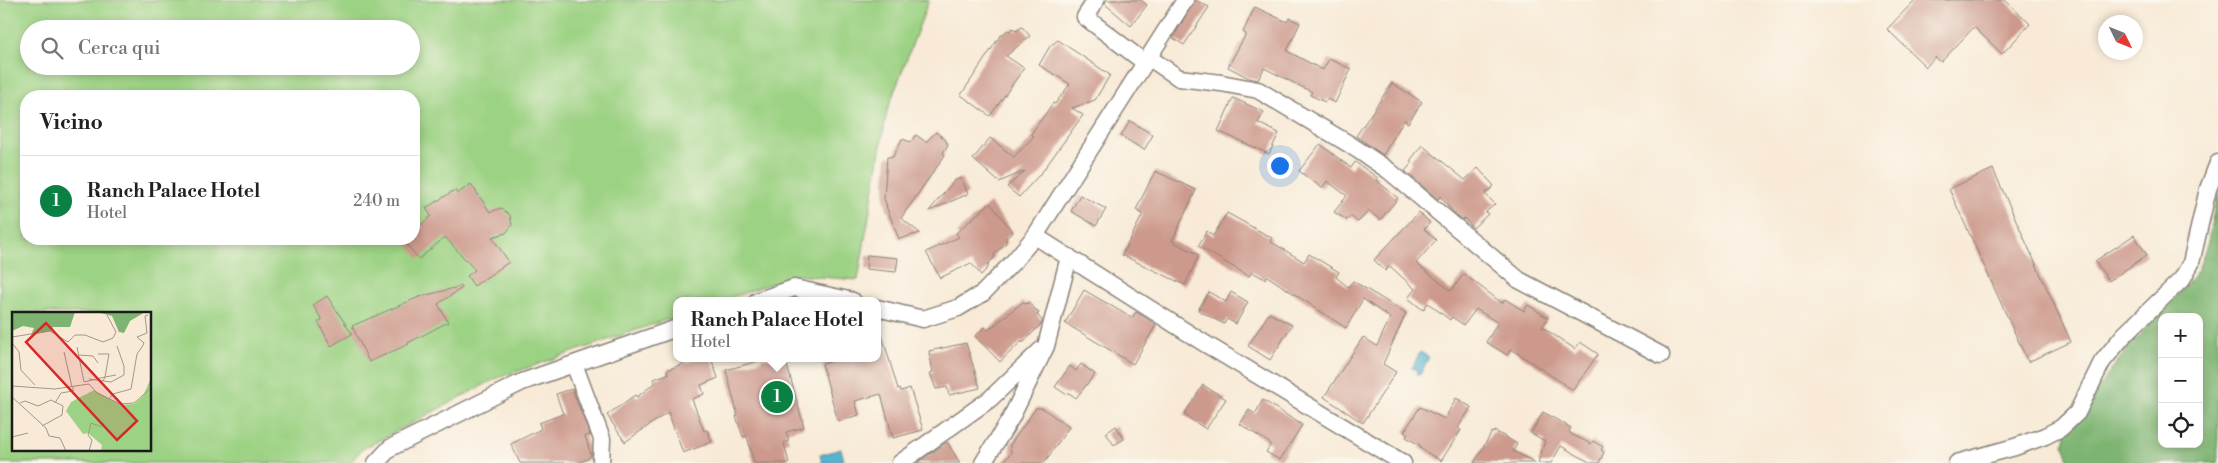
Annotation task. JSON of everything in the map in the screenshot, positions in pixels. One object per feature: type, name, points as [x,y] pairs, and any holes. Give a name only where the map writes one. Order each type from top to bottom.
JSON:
[{"type":"street","points":[[1096,0],[1085,17],[1146,60],[1179,78],[1258,90],[1349,144],[1388,170],[1519,280],[1661,355]]},
{"type":"street","points":[[881,309],[923,319],[958,308],[983,293],[1014,262],[1034,236],[1185,0]]},
{"type":"street","points":[[1958,463],[2015,447],[2044,436],[2061,428],[2077,413],[2102,362],[2124,335],[2182,279],[2191,264],[2208,188],[2218,163]]},
{"type":"street","points":[[1034,236],[1204,343],[1403,463]]},
{"type":"street","points":[[983,463],[1011,418],[1046,346],[1069,257]]},
{"type":"street","points":[[768,297],[794,288],[835,297]]},
{"type":"street","points":[[376,463],[390,448],[522,382],[673,329]]},
{"type":"street","points":[[900,463],[990,399],[1046,346]]},
{"type":"street","points":[[574,364],[602,439],[601,463]]},
{"type":"green space","points":[[0,0],[929,0],[887,111],[858,280],[795,275],[732,297],[673,297],[673,317],[495,379],[361,450],[350,463],[0,463]]},
{"type":"green space","points":[[2218,190],[2218,463],[2070,463],[2064,445],[2066,433],[2082,415],[2101,384],[2129,346],[2158,316],[2158,448],[2203,448],[2203,313],[2161,313],[2198,270],[2208,241]]},
{"type":"water","points":[[1420,352],[1429,357],[1420,375],[1416,374],[1417,370],[1412,368]]},
{"type":"water","points":[[841,449],[844,460],[822,463],[820,455]]},
{"type":"building","points":[[1106,0],[1141,0],[1147,5],[1131,26],[1105,4]]},
{"type":"building","points":[[1195,0],[1209,7],[1184,45],[1173,38]]},
{"type":"building","points":[[1915,0],[2005,0],[2030,24],[2002,54],[1974,27],[1941,62],[1935,57],[1926,67],[1887,29]]},
{"type":"building","points":[[1255,7],[1287,22],[1289,18],[1300,23],[1287,51],[1323,70],[1329,59],[1351,69],[1335,103],[1327,99],[1325,102],[1310,95],[1312,92],[1264,68],[1258,80],[1249,78],[1228,67],[1246,34],[1243,32]]},
{"type":"building","points":[[1022,27],[1030,36],[1006,56],[1024,68],[990,116],[961,95],[1000,36],[1008,30],[1010,31],[1013,28],[1016,31]]},
{"type":"building","points":[[1058,40],[1110,75],[1095,100],[1072,108],[1083,115],[1042,172],[1019,197],[1007,187],[1025,171],[999,182],[973,159],[990,138],[1014,157],[1034,136],[1031,134],[1053,103],[1055,104],[1070,84],[1039,65],[1050,46]]},
{"type":"building","points":[[1392,83],[1422,102],[1408,123],[1404,120],[1383,155],[1356,136]]},
{"type":"building","points":[[1233,98],[1264,112],[1258,123],[1279,133],[1269,154],[1218,131]]},
{"type":"building","points":[[1130,121],[1153,135],[1144,150],[1121,136]]},
{"type":"building","points":[[936,132],[945,139],[948,145],[943,153],[945,155],[901,218],[920,233],[899,239],[884,198],[887,157],[893,157],[902,139],[911,142],[916,135],[926,142]]},
{"type":"building","points":[[1320,144],[1351,168],[1355,162],[1378,178],[1376,180],[1398,198],[1380,220],[1369,211],[1358,222],[1351,216],[1347,220],[1334,212],[1347,196],[1327,181],[1322,188],[1299,171]]},
{"type":"building","points":[[1422,145],[1465,180],[1478,168],[1494,186],[1485,194],[1495,204],[1486,212],[1488,214],[1473,228],[1464,218],[1463,220],[1454,213],[1440,196],[1438,199],[1405,171]]},
{"type":"building","points":[[1993,169],[2071,342],[2028,362],[1949,189]]},
{"type":"building","points":[[1155,171],[1196,190],[1172,241],[1199,255],[1185,285],[1122,255],[1143,214],[1136,210]]},
{"type":"building","points":[[961,178],[968,194],[929,211],[954,181]]},
{"type":"building","points":[[471,184],[490,212],[501,208],[510,215],[512,225],[506,233],[492,237],[509,262],[474,286],[467,276],[475,270],[445,237],[419,259],[407,245],[420,245],[420,226],[431,216],[426,208],[455,190],[457,194]]},
{"type":"building","points":[[1080,195],[1106,209],[1096,226],[1071,211]]},
{"type":"building","points":[[990,203],[1013,232],[1006,238],[1006,243],[994,254],[994,258],[988,264],[988,268],[981,275],[971,263],[940,278],[926,252],[959,237],[956,233]]},
{"type":"building","points":[[1419,212],[1430,223],[1424,229],[1436,240],[1416,263],[1451,291],[1464,274],[1502,303],[1505,299],[1524,311],[1528,305],[1548,318],[1542,327],[1575,349],[1580,342],[1598,354],[1573,390],[1511,349],[1507,355],[1486,342],[1498,323],[1476,309],[1464,325],[1452,317],[1450,320],[1428,303],[1423,310],[1408,298],[1415,289],[1390,266],[1385,271],[1374,260]]},
{"type":"building","points":[[1227,213],[1272,238],[1270,241],[1304,262],[1309,254],[1339,272],[1336,277],[1348,287],[1353,281],[1406,313],[1383,364],[1396,372],[1363,423],[1324,397],[1363,337],[1377,346],[1390,318],[1363,299],[1346,328],[1267,276],[1265,279],[1252,272],[1249,276],[1198,246],[1207,231],[1213,236]]},
{"type":"building","points":[[2134,235],[2147,255],[2109,281],[2095,261]]},
{"type":"building","points":[[867,255],[898,258],[896,272],[866,269]]},
{"type":"building","points":[[462,286],[462,288],[438,304],[448,322],[409,344],[369,362],[352,326],[419,297]]},
{"type":"building","points":[[1084,290],[1132,318],[1136,312],[1156,325],[1133,364],[1065,323]]},
{"type":"building","points":[[1209,292],[1226,302],[1231,292],[1248,302],[1236,324],[1227,319],[1224,324],[1198,310]]},
{"type":"building","points":[[327,296],[352,334],[331,346],[318,322],[322,320],[313,305]]},
{"type":"building","points":[[1023,302],[1026,304],[1028,302],[1039,313],[1037,315],[1042,320],[1042,323],[1023,343],[1022,341],[1000,362],[975,336],[985,327],[988,330]]},
{"type":"building","points":[[1269,313],[1292,325],[1270,360],[1248,346]]},
{"type":"building","points":[[881,332],[898,389],[900,388],[901,391],[910,388],[923,430],[893,438],[881,394],[855,401],[859,415],[838,421],[822,364],[829,362],[881,362]]},
{"type":"building","points":[[966,343],[980,388],[949,395],[947,387],[936,389],[930,373],[933,372],[929,351]]},
{"type":"building","points":[[688,362],[712,362],[718,378],[701,385],[704,394],[692,399],[704,431],[707,430],[712,442],[683,453],[668,412],[625,442],[607,415],[635,395],[637,397],[655,383],[653,379],[668,374],[667,370]]},
{"type":"building","points":[[755,362],[786,362],[804,427],[786,432],[789,441],[784,443],[789,463],[754,463],[747,436],[743,437],[736,416],[738,416],[726,370]]},
{"type":"building","points":[[1081,364],[1095,374],[1076,398],[1069,393],[1067,395],[1055,387],[1070,366],[1076,371]]},
{"type":"building","points":[[1203,385],[1226,399],[1206,429],[1184,415]]},
{"type":"building","points":[[572,389],[590,435],[585,436],[591,455],[588,459],[577,463],[520,463],[511,444],[541,429],[539,423],[563,414],[556,394]]},
{"type":"building","points":[[1456,398],[1471,407],[1458,428],[1461,430],[1441,461],[1420,448],[1421,446],[1406,437],[1408,434],[1404,432],[1420,407],[1445,419]]},
{"type":"building","points":[[1263,400],[1302,425],[1280,460],[1266,452],[1271,444],[1240,424],[1249,410],[1255,414]]},
{"type":"building","points":[[1036,408],[1042,408],[1069,427],[1044,463],[1002,463],[1011,453],[1010,445]]},
{"type":"building","points":[[1543,412],[1571,428],[1569,431],[1571,434],[1591,444],[1593,441],[1603,447],[1601,450],[1604,452],[1599,463],[1591,463],[1561,446],[1551,463],[1538,463],[1545,441],[1531,433]]},
{"type":"building","points":[[1116,426],[1124,439],[1114,445],[1106,433]]},
{"type":"building","points":[[1495,431],[1517,444],[1513,451],[1536,463],[1474,463],[1492,432],[1494,433]]},
{"type":"building","points":[[947,442],[960,463],[917,463]]},
{"type":"place","name":"Ranch Palace Hotel","points":[[777,397]]}]
